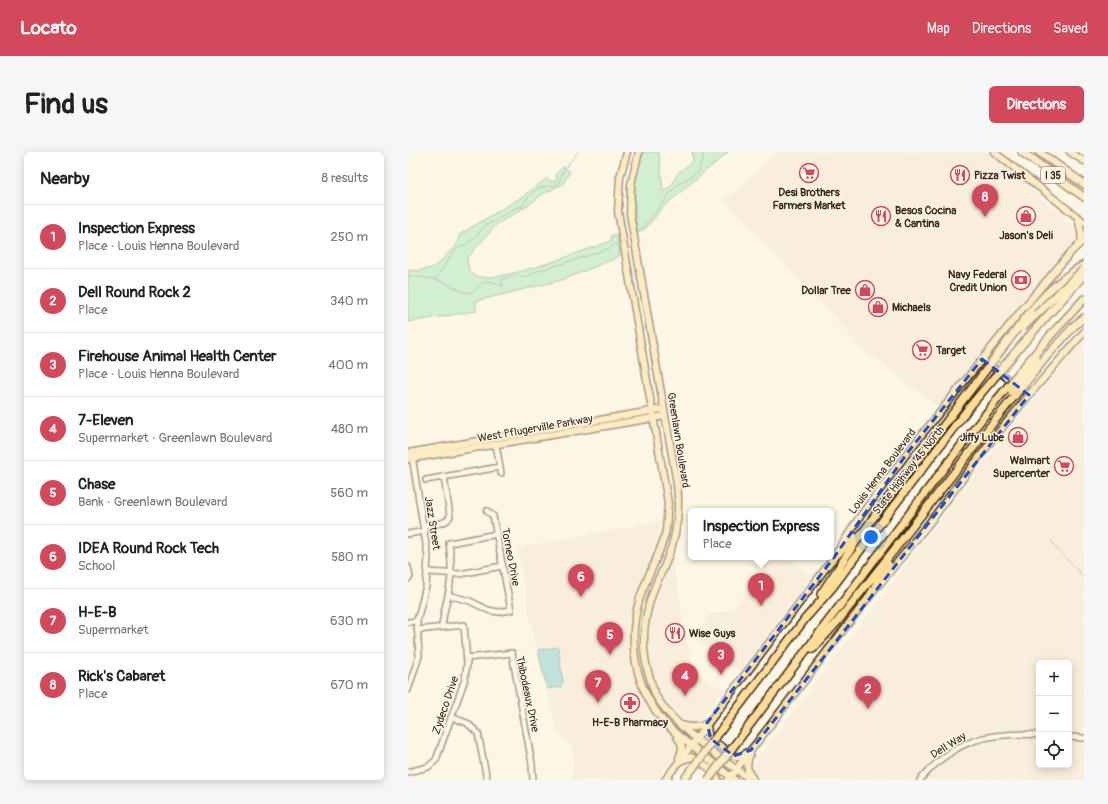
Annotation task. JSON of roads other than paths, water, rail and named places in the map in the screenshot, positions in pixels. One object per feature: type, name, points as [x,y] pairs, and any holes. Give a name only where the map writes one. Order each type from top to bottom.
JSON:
[{"type":"highway","name":"I 35","points":[[1022,152],[1084,197]]},
{"type":"highway","name":"I 35","points":[[1039,152],[1084,184]]},
{"type":"highway","points":[[805,619],[876,514],[1030,312],[1051,288],[1084,265]]},
{"type":"highway","points":[[834,558],[848,544],[938,429],[1012,339],[1084,269]]},
{"type":"highway","name":"State Highway 45 North","points":[[684,780],[805,619],[832,588],[971,405],[1084,275]]},
{"type":"highway","points":[[708,780],[994,403],[1051,335],[1084,299]]},
{"type":"highway","points":[[794,668],[821,641],[894,550],[995,419],[1055,347],[1084,318]]},
{"type":"highway","points":[[869,597],[882,573],[925,513],[972,455],[997,413],[1051,335]]},
{"type":"main road","name":"Greenlawn Boulevard","points":[[627,152],[620,177],[618,210],[652,418],[668,503],[666,530],[637,608],[633,629],[633,650],[636,668],[648,701],[661,719],[672,731],[731,779]]},
{"type":"main road","name":"Greenlawn Boulevard","points":[[638,152],[631,184],[630,214],[679,501],[674,539],[667,561],[654,587],[647,608],[643,630],[646,666],[656,696],[679,723],[696,738],[751,780]]},
{"type":"main road","points":[[994,152],[1084,222]]},
{"type":"main road","points":[[1070,152],[1084,161]]},
{"type":"main road","points":[[1081,219],[1083,241]]},
{"type":"main road","name":"Louis Henna Boulevard","points":[[834,557],[861,515],[908,452],[1020,312],[1083,241]]},
{"type":"main road","points":[[731,779],[736,769],[869,597],[930,522],[992,440],[1084,332]]},
{"type":"main road","name":"West Pflugerville Parkway","points":[[410,456],[532,431],[663,409]]},
{"type":"main road","name":"West Pflugerville Parkway","points":[[410,456],[496,445],[665,416]]},
{"type":"main road","points":[[532,431],[534,438]]},
{"type":"main road","name":"Louis Henna Boulevard","points":[[664,780],[832,560]]},
{"type":"main road","points":[[651,571],[660,574]]},
{"type":"main road","points":[[679,723],[694,728],[707,723],[708,733],[711,738],[734,756],[739,757],[751,750]]},
{"type":"main road","points":[[672,731],[681,742],[682,747],[677,763]]},
{"type":"main road","points":[[751,750],[747,768],[749,774],[754,780]]},
{"type":"main road","points":[[677,763],[684,758],[691,757],[697,759],[715,774],[718,780]]},
{"type":"street","points":[[982,359],[1029,395]]},
{"type":"street","points":[[496,445],[501,473]]},
{"type":"street","name":"Jazz Street","points":[[408,690],[419,656],[416,621],[428,572],[428,557],[424,528],[410,456]]},
{"type":"street","points":[[426,480],[500,467]]},
{"type":"street","points":[[411,532],[446,522],[449,519],[450,516],[444,477]]},
{"type":"street","name":"Torneo Drive","points":[[448,595],[470,601],[488,610],[498,612],[511,610],[493,516],[487,510]]},
{"type":"street","points":[[417,630],[442,627],[451,574],[449,543],[497,534]]},
{"type":"street","points":[[428,572],[460,574],[502,566]]},
{"type":"street","points":[[408,567],[410,577],[408,579]]},
{"type":"street","points":[[408,622],[416,621]]},
{"type":"street","name":"Zydeco Drive","points":[[408,772],[428,767],[436,760],[465,679],[467,658],[464,625],[442,627]]},
{"type":"street","name":"Thibodeaux Drive","points":[[467,658],[512,653],[532,764],[533,780]]},
{"type":"street","points":[[451,718],[467,723],[478,733],[487,780]]},
{"type":"street","name":"Dell Way","points":[[920,780],[944,757],[970,742],[991,736],[1008,734],[1036,735]]},
{"type":"street","points":[[1072,737],[1084,738]]},
{"type":"water","points":[[558,647],[563,682],[561,687],[547,689],[538,650]]},
{"type":"waterway","points":[[436,278],[456,249],[465,245],[477,236],[485,225],[494,222],[515,208],[522,207],[528,197],[539,188],[553,186],[559,183],[564,170],[578,152]]},
{"type":"waterway","points":[[638,231],[644,226],[677,185],[697,173],[703,158],[702,152]]},
{"type":"waterway","points":[[408,276],[435,279],[467,293],[475,291],[482,284],[488,281],[503,286],[502,279],[511,276],[527,277],[537,271],[610,248],[618,243]]},
{"type":"waterway","points":[[1051,540],[1058,550],[1084,578]]},
{"type":"place","name":"Desi Brothers Farmers Market","points":[[809,173]]},
{"type":"place","name":"Pizza Twist","points":[[960,175]]},
{"type":"place","name":"Besos Cocina & Cantina","points":[[881,216]]},
{"type":"place","name":"Jason's Deli","points":[[1026,216]]},
{"type":"place","name":"Rick's Cabaret","points":[[985,217]]},
{"type":"place","name":"Navy Federal Credit Union","points":[[1021,280]]},
{"type":"place","name":"Dollar Tree","points":[[865,290]]},
{"type":"place","name":"Michaels","points":[[878,307]]},
{"type":"place","name":"Target","points":[[922,350]]},
{"type":"place","name":"Jiffy Lube","points":[[1018,437]]},
{"type":"place","name":"Walmart Supercenter","points":[[1064,466]]},
{"type":"place","name":"IDEA Round Rock Tech","points":[[581,597]]},
{"type":"place","name":"Inspection Express","points":[[761,606]]},
{"type":"place","name":"Wise Guys","points":[[675,633]]},
{"type":"place","name":"Chase","points":[[610,655]]},
{"type":"place","name":"Firehouse Animal Health Center","points":[[721,675]]},
{"type":"place","name":"7-Eleven","points":[[685,696]]},
{"type":"place","name":"H-E-B","points":[[598,703]]},
{"type":"place","name":"H-E-B Pharmacy","points":[[630,703]]},
{"type":"place","name":"Dell Round Rock 2","points":[[868,709]]}]
